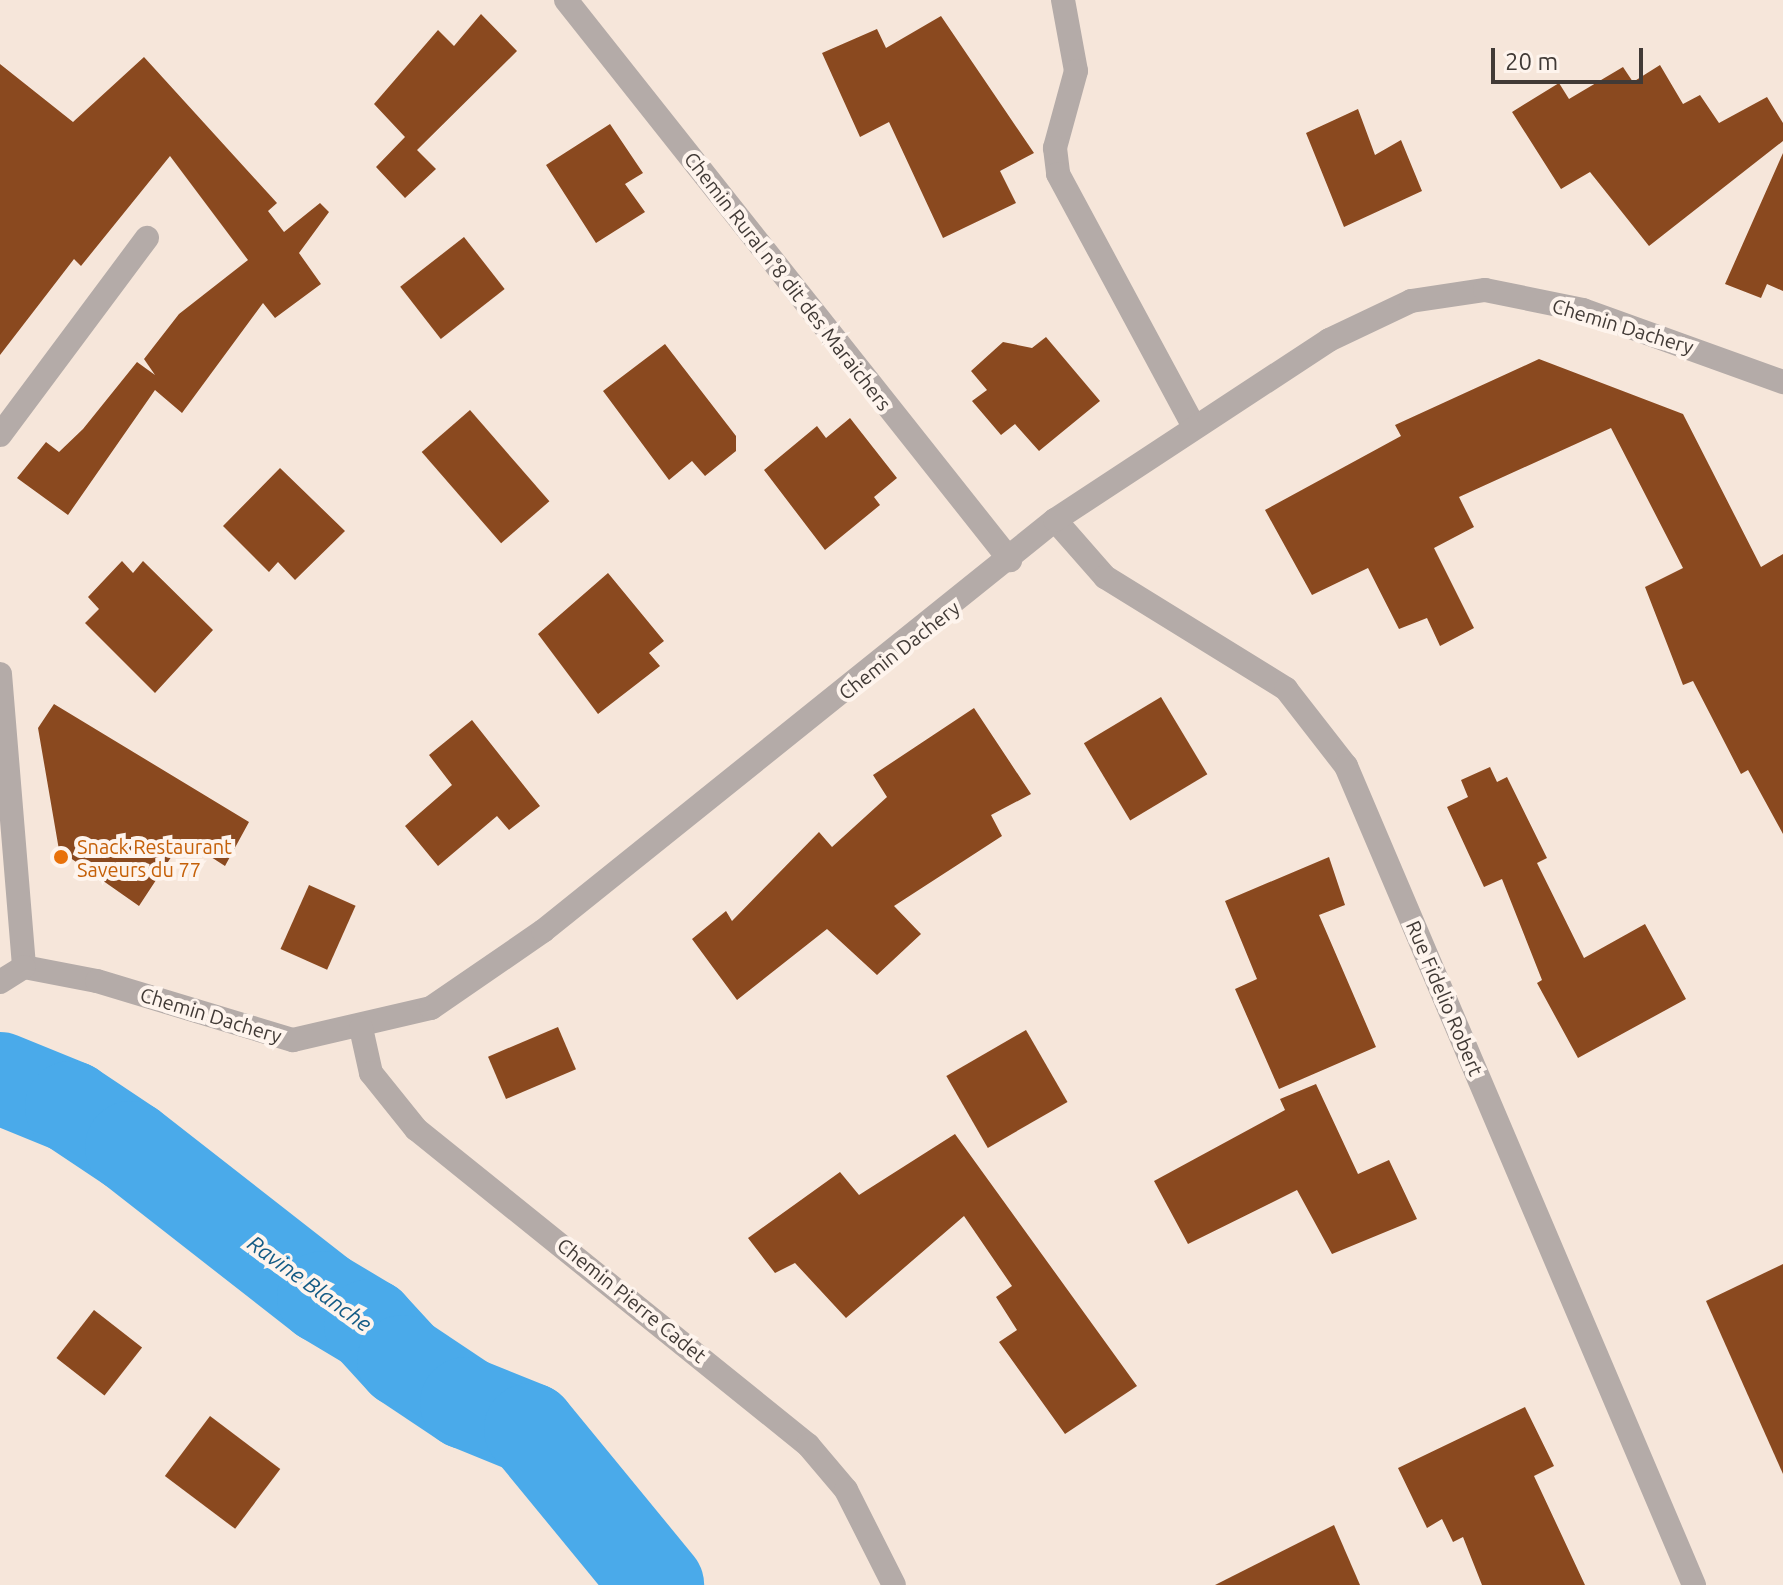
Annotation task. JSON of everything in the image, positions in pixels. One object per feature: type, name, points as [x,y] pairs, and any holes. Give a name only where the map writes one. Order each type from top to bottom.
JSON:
[{"type":"street","name":"Chemin Rural n°8 dit des Maraichers","points":[[566,0],[1010,560]]},
{"type":"street","points":[[1063,0],[1076,71],[1055,148],[1058,174],[1193,425]]},
{"type":"street","points":[[0,435],[147,238]]},
{"type":"street","name":"Chemin Dachery","points":[[24,967],[97,981],[293,1040],[361,1028],[431,1008],[543,931],[1010,560],[1055,520],[1193,425],[1329,340],[1411,301],[1485,290],[1583,310],[1783,382]]},
{"type":"street","name":"Rue Fidelio Robert","points":[[1055,520],[1105,577],[1286,689],[1346,766],[1694,1585]]},
{"type":"street","points":[[0,674],[10,889],[24,967],[0,982]]},
{"type":"street","name":"Chemin Pierre Cadet","points":[[361,1028],[371,1073],[416,1129],[808,1445],[846,1490],[894,1585]]},
{"type":"building","points":[[481,14],[517,51],[417,150],[436,169],[405,198],[376,167],[405,137],[374,104],[438,30],[454,46]]},
{"type":"building","points":[[941,16],[1034,153],[1000,171],[1016,203],[943,238],[889,122],[860,137],[822,53],[877,29],[886,48]]},
{"type":"building","points":[[144,57],[277,203],[268,211],[284,232],[320,203],[329,212],[299,253],[321,284],[275,318],[263,303],[182,413],[155,390],[68,515],[17,478],[46,442],[59,452],[83,429],[137,362],[155,375],[144,359],[179,314],[248,260],[170,156],[81,266],[74,259],[0,355],[0,64],[73,122]]},
{"type":"building","points":[[1660,65],[1683,104],[1700,95],[1719,123],[1767,97],[1783,123],[1783,141],[1649,246],[1590,172],[1561,189],[1512,112],[1559,83],[1569,99],[1623,67],[1633,82]]},
{"type":"building","points":[[1358,109],[1375,155],[1401,140],[1422,191],[1344,227],[1306,133]]},
{"type":"building","points":[[610,124],[643,173],[625,184],[645,212],[596,243],[546,165]]},
{"type":"building","points":[[1783,153],[1783,291],[1767,284],[1761,298],[1725,284]]},
{"type":"building","points":[[464,237],[505,289],[441,339],[400,287]]},
{"type":"building","points":[[1046,337],[1100,401],[1039,451],[1015,424],[1001,435],[972,401],[987,390],[971,371],[1003,342],[1032,348]]},
{"type":"building","points":[[665,344],[736,436],[736,451],[705,476],[692,461],[669,480],[603,391]]},
{"type":"building","points":[[1539,359],[1683,414],[1761,567],[1783,554],[1783,834],[1748,770],[1741,774],[1693,681],[1683,685],[1645,587],[1683,568],[1611,428],[1459,497],[1474,527],[1434,548],[1474,628],[1440,646],[1427,618],[1399,629],[1368,568],[1312,595],[1265,510],[1401,436],[1395,425]]},
{"type":"building","points":[[470,410],[549,501],[501,543],[422,452]]},
{"type":"building","points":[[850,418],[897,478],[874,497],[880,505],[825,550],[764,470],[817,426],[826,438]]},
{"type":"building","points":[[280,468],[345,531],[295,580],[278,562],[269,572],[223,526]]},
{"type":"building","points":[[122,561],[133,573],[143,561],[213,630],[155,693],[85,623],[99,609],[88,597]]},
{"type":"building","points":[[608,573],[664,641],[649,653],[660,666],[598,714],[538,634]]},
{"type":"building","points":[[1161,697],[1207,774],[1130,820],[1084,743]]},
{"type":"building","points":[[54,704],[249,822],[225,866],[183,839],[139,906],[59,850],[38,728]]},
{"type":"building","points":[[974,708],[1031,794],[991,815],[1002,836],[894,906],[921,934],[877,975],[827,929],[737,1000],[692,939],[726,911],[732,921],[819,832],[832,847],[887,797],[873,775]]},
{"type":"building","points":[[472,720],[540,806],[509,830],[497,816],[438,866],[405,826],[452,785],[429,755]]},
{"type":"building","points":[[1490,767],[1497,782],[1507,777],[1547,858],[1537,863],[1584,958],[1645,924],[1686,999],[1578,1058],[1537,983],[1542,980],[1502,879],[1484,887],[1447,807],[1468,797],[1461,780]]},
{"type":"building","points":[[1329,857],[1345,905],[1319,915],[1376,1047],[1279,1089],[1235,989],[1257,979],[1225,901]]},
{"type":"building","points":[[309,885],[356,906],[327,970],[281,949]]},
{"type":"building","points":[[558,1027],[576,1069],[506,1099],[488,1057]]},
{"type":"building","points":[[1026,1030],[1068,1102],[988,1148],[946,1076]]},
{"type":"building","points":[[1316,1084],[1358,1174],[1389,1160],[1417,1219],[1332,1254],[1297,1190],[1188,1244],[1154,1181],[1285,1110],[1280,1099]]},
{"type":"building","points":[[955,1134],[1137,1386],[1065,1434],[999,1342],[1017,1330],[996,1297],[1012,1286],[964,1216],[846,1318],[795,1263],[775,1273],[748,1238],[840,1172],[859,1195]]},
{"type":"building","points":[[1783,1264],[1783,1474],[1706,1301]]},
{"type":"building","points":[[94,1310],[142,1348],[105,1396],[56,1358]]},
{"type":"building","points":[[1525,1407],[1554,1466],[1534,1476],[1585,1585],[1482,1585],[1463,1537],[1453,1542],[1442,1519],[1427,1528],[1398,1468]]},
{"type":"building","points":[[210,1416],[280,1469],[235,1529],[165,1476]]},
{"type":"building","points":[[1334,1525],[1360,1585],[1215,1585]]},
{"type":"waterway","name":"Ravine Blanche","points":[[0,1078],[71,1107],[131,1147],[323,1297],[370,1325],[403,1361],[466,1403],[530,1429],[658,1585]]},
{"type":"place","name":"Snack Restaurant Saveurs du 77","points":[[61,857]]}]
